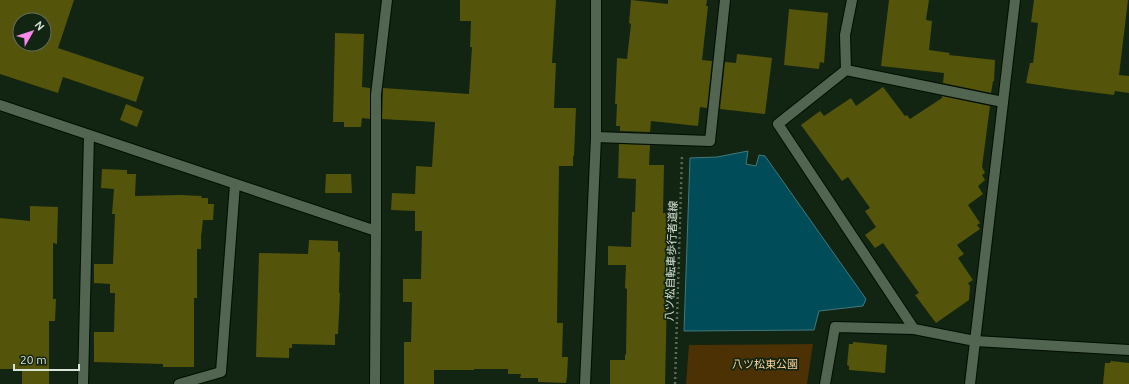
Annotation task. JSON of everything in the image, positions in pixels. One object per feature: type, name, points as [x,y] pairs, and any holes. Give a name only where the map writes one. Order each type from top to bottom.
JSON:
[{"type":"street","points":[[376,384],[376,95],[387,0]]},
{"type":"street","points":[[585,384],[596,137],[596,0]]},
{"type":"street","points":[[596,137],[710,141],[725,0]]},
{"type":"street","points":[[846,70],[844,35],[852,0]]},
{"type":"street","points":[[970,384],[1015,0]]},
{"type":"street","points":[[914,329],[778,124],[846,70],[1003,102]]},
{"type":"street","points":[[0,105],[376,231]]},
{"type":"street","points":[[83,384],[89,135]]},
{"type":"street","points":[[179,384],[221,372],[235,184]]},
{"type":"street","points":[[825,384],[835,327],[914,329],[975,341],[1129,350]]},
{"type":"path","name":"八ツ松自転車歩行者道線","points":[[675,384],[683,139]]},
{"type":"green space","name":"八ツ松東公園","points":[[813,344],[807,384],[686,384],[689,345]]},
{"type":"water","points":[[748,151],[746,164],[756,166],[759,155],[765,156],[866,299],[863,306],[819,311],[814,330],[684,331],[690,158],[717,157]]},
{"type":"building","points":[[0,0],[74,0],[58,48],[144,77],[136,102],[63,77],[58,93],[0,74]]},
{"type":"building","points":[[460,0],[556,0],[552,63],[556,63],[554,108],[576,108],[573,166],[559,166],[557,323],[563,323],[562,357],[568,357],[566,383],[538,382],[538,378],[520,378],[521,374],[508,374],[508,369],[474,369],[434,370],[434,384],[404,384],[404,342],[411,342],[412,302],[403,302],[403,279],[421,279],[422,231],[415,231],[415,211],[391,210],[392,193],[415,194],[416,166],[432,167],[435,122],[382,119],[383,88],[469,94],[472,47],[470,47],[471,21],[460,21]]},
{"type":"building","points":[[631,0],[668,4],[668,0],[707,0],[706,6],[708,6],[702,60],[712,61],[707,108],[700,107],[698,126],[651,121],[650,132],[620,131],[620,126],[616,126],[617,104],[615,104],[617,58],[627,59],[631,24],[629,23]]},
{"type":"building","points":[[889,0],[929,0],[926,20],[932,21],[929,50],[950,53],[949,55],[995,60],[994,81],[991,93],[943,83],[944,73],[881,66]]},
{"type":"building","points":[[1034,0],[1128,0],[1119,75],[1129,76],[1129,93],[1115,91],[1114,95],[1026,83],[1030,63],[1033,63],[1038,23],[1031,22]]},
{"type":"building","points":[[789,9],[828,13],[824,63],[820,62],[819,69],[784,65]]},
{"type":"building","points":[[335,33],[364,34],[362,87],[370,88],[370,119],[362,118],[361,127],[344,127],[344,122],[333,122]]},
{"type":"building","points":[[737,54],[772,58],[765,114],[720,109],[725,62],[736,63]]},
{"type":"building","points":[[883,87],[905,116],[907,115],[910,119],[942,98],[942,96],[990,106],[982,167],[985,173],[982,175],[985,180],[978,186],[983,194],[968,205],[980,223],[977,225],[980,229],[957,245],[964,254],[958,258],[973,280],[968,283],[970,286],[969,300],[936,323],[915,295],[919,293],[883,243],[875,248],[865,235],[876,227],[865,211],[870,208],[848,177],[842,181],[801,125],[820,111],[824,116],[851,98],[856,106]]},
{"type":"building","points":[[126,104],[143,111],[137,127],[120,120]]},
{"type":"building","points":[[619,144],[650,145],[649,165],[664,165],[663,213],[667,213],[665,384],[610,384],[610,360],[625,360],[625,354],[626,355],[627,289],[625,288],[626,265],[608,265],[608,246],[631,247],[632,212],[635,212],[636,179],[618,178]]},
{"type":"building","points":[[102,169],[127,170],[127,174],[136,174],[135,196],[202,196],[201,198],[208,198],[208,204],[214,204],[213,220],[203,220],[201,249],[197,249],[197,298],[194,298],[194,367],[163,367],[163,364],[94,362],[94,332],[114,332],[115,293],[110,293],[110,284],[94,283],[94,264],[113,264],[115,214],[112,214],[114,189],[101,188]]},
{"type":"building","points":[[326,174],[351,174],[352,193],[325,193]]},
{"type":"building","points":[[30,206],[58,207],[57,244],[53,243],[53,299],[56,299],[55,321],[49,321],[49,384],[22,384],[22,369],[0,369],[0,218],[30,221]]},
{"type":"building","points":[[309,240],[338,241],[338,252],[340,252],[340,293],[338,334],[335,334],[335,345],[292,344],[292,348],[289,348],[289,358],[256,357],[259,253],[308,254]]},
{"type":"building","points":[[853,342],[887,345],[885,373],[849,370],[849,366],[847,365],[849,344],[853,344]]},
{"type":"building","points":[[1111,361],[1129,363],[1129,384],[1103,384],[1105,363],[1110,363]]}]
